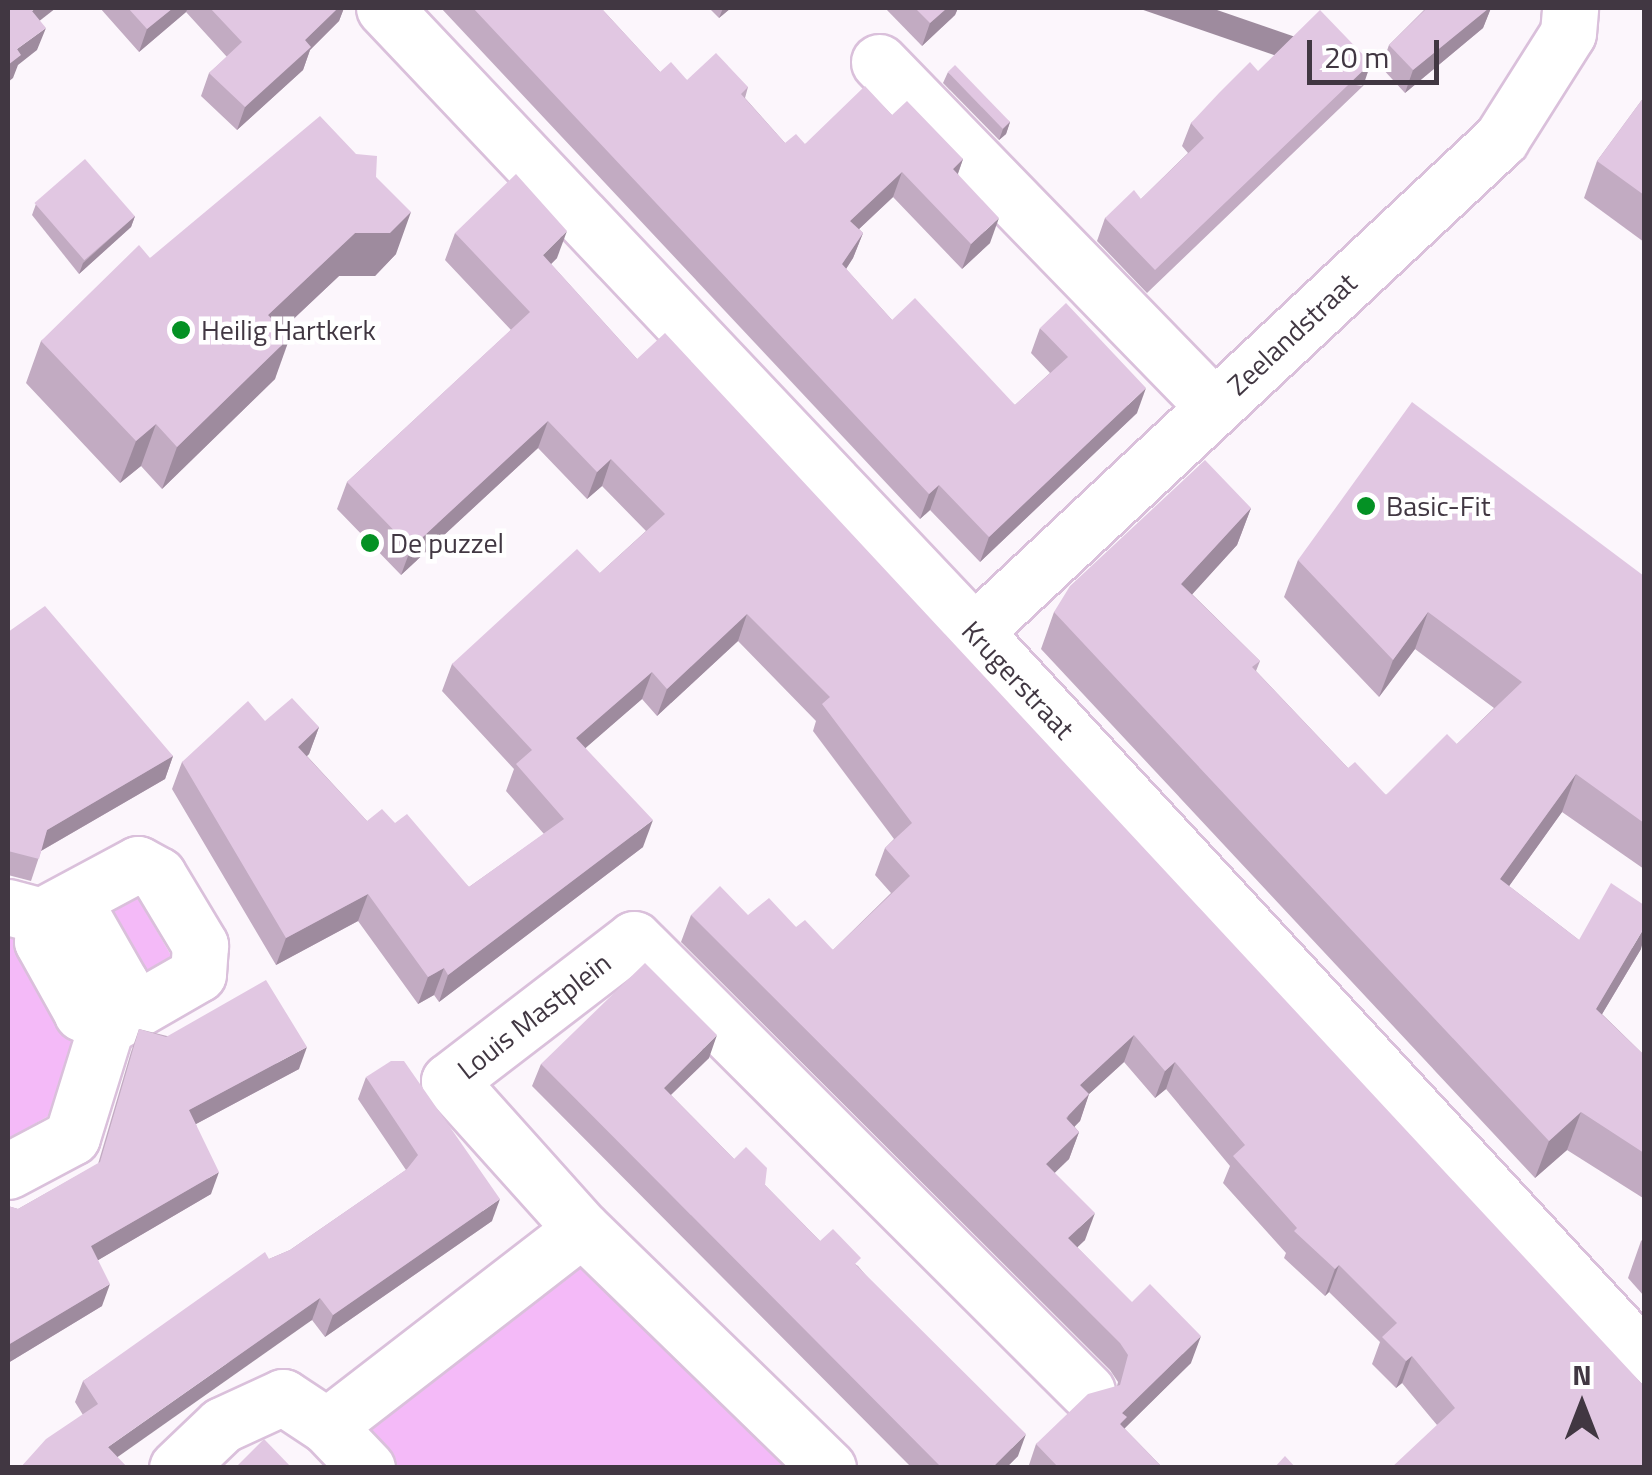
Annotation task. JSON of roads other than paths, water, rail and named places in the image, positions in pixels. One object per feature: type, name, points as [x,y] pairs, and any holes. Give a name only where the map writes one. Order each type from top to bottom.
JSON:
[{"type":"street","name":"Krugerstraat","points":[[384,8],[974,632],[1644,1358]]},
{"type":"street","name":"Zeelandstraat","points":[[974,632],[1501,139],[1568,32],[1570,8]]},
{"type":"street","points":[[879,62],[1214,407]]},
{"type":"street","points":[[8,906],[40,916],[138,864],[158,876],[200,944],[198,974],[106,1027],[72,1137],[8,1171]]},
{"type":"street","name":"Louis Mastplein","points":[[828,1468],[582,1229],[449,1080],[634,939],[1087,1391]]},
{"type":"street","points":[[328,1426],[582,1229]]},
{"type":"street","points":[[177,1468],[222,1425],[283,1397],[328,1426],[367,1468]]},
{"type":"place","name":"Heilig Hartkerk","points":[[181,330]]},
{"type":"place","name":"Basic-Fit","points":[[1366,506]]},
{"type":"place","name":"De puzzel","points":[[370,543]]}]
